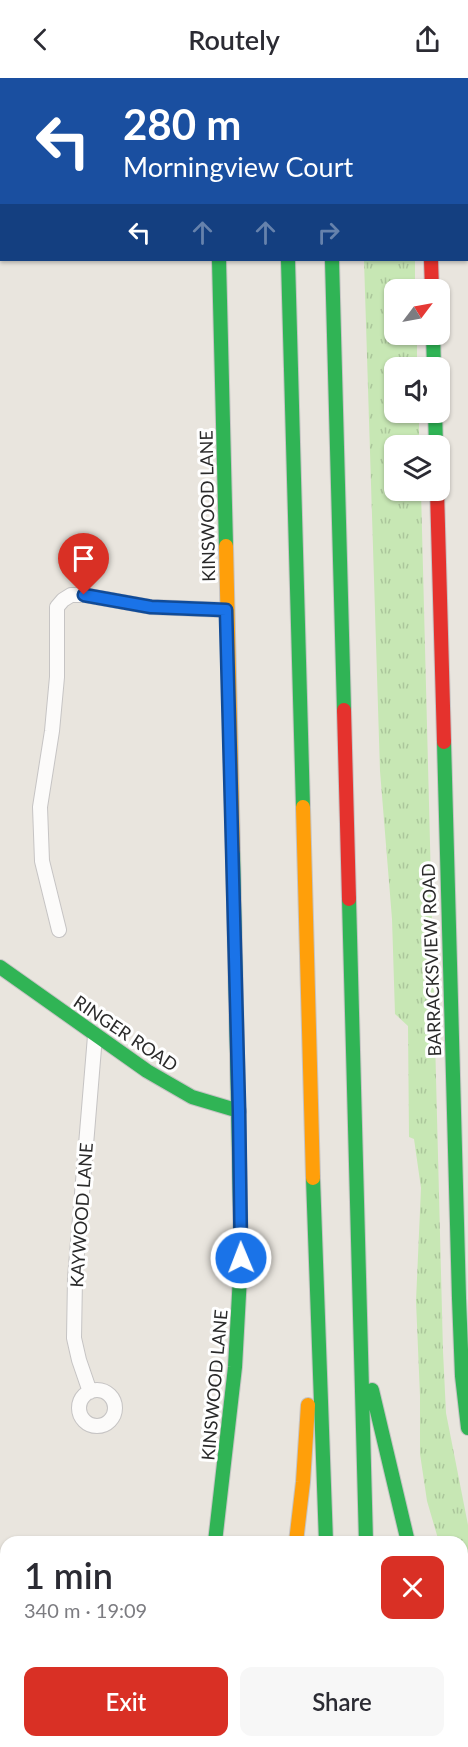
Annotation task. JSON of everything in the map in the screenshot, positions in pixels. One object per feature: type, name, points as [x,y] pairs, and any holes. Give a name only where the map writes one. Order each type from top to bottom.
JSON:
[{"type":"main road","name":"KINSWOOD LANE","points":[[216,1536],[235,1367],[241,1258],[219,261]]},
{"type":"main road","points":[[288,261],[316,1283],[326,1536]]},
{"type":"main road","points":[[332,261],[366,1536]]},
{"type":"main road","points":[[431,261],[432,279]]},
{"type":"main road","name":"BARRACKSVIEW ROAD","points":[[437,501],[461,1149],[462,1376],[468,1428]]},
{"type":"main road","name":"RINGER ROAD","points":[[0,967],[147,1071],[192,1097],[239,1111]]},
{"type":"main road","points":[[297,1536],[303,1482],[316,1283]]},
{"type":"main road","points":[[361,1344],[407,1536]]},
{"type":"street","points":[[58,930],[42,861],[40,807],[52,731],[57,677],[57,607],[71,595],[84,595],[151,607],[226,610]]},
{"type":"street","name":"KAYWOOD LANE","points":[[90,1392],[74,1338],[75,1278],[95,1035]]},
{"type":"green space","points":[[364,261],[415,261],[415,279],[384,279],[384,345],[417,345],[417,357],[384,357],[384,423],[419,423],[419,435],[384,435],[384,501],[421,501],[443,1351],[446,1413],[468,1525],[468,1536],[437,1536],[427,1501],[420,1454],[416,1301],[421,1188],[414,1139],[409,1137],[408,1026],[395,1014],[392,919],[380,771]]},
{"type":"traffic: fast","points":[[219,261],[226,546]]},
{"type":"traffic: fast","points":[[288,261],[303,807]]},
{"type":"traffic: fast","points":[[332,261],[344,710]]},
{"type":"traffic: fast","points":[[433,345],[434,357]]},
{"type":"traffic: fast","points":[[435,423],[436,435]]},
{"type":"traffic: fast","points":[[444,742],[459,1298],[462,1376],[468,1428]]},
{"type":"traffic: fast","points":[[216,1536],[235,1367],[241,1258],[233,850]]},
{"type":"traffic: fast","points":[[349,899],[366,1536]]},
{"type":"traffic: fast","points":[[0,967],[147,1071],[192,1097],[239,1111]]},
{"type":"traffic: fast","points":[[313,1178],[326,1536]]},
{"type":"traffic: fast","points":[[372,1390],[407,1536]]},
{"type":"traffic: slow","points":[[226,546],[233,850]]},
{"type":"traffic: slow","points":[[303,807],[313,1178]]},
{"type":"traffic: slow","points":[[297,1536],[308,1405]]},
{"type":"traffic: jam","points":[[431,261],[432,279]]},
{"type":"traffic: jam","points":[[437,501],[444,742]]},
{"type":"traffic: jam","points":[[344,710],[349,899]]},
{"type":"route","points":[[84,595],[151,607],[226,610],[241,1258]]}]
